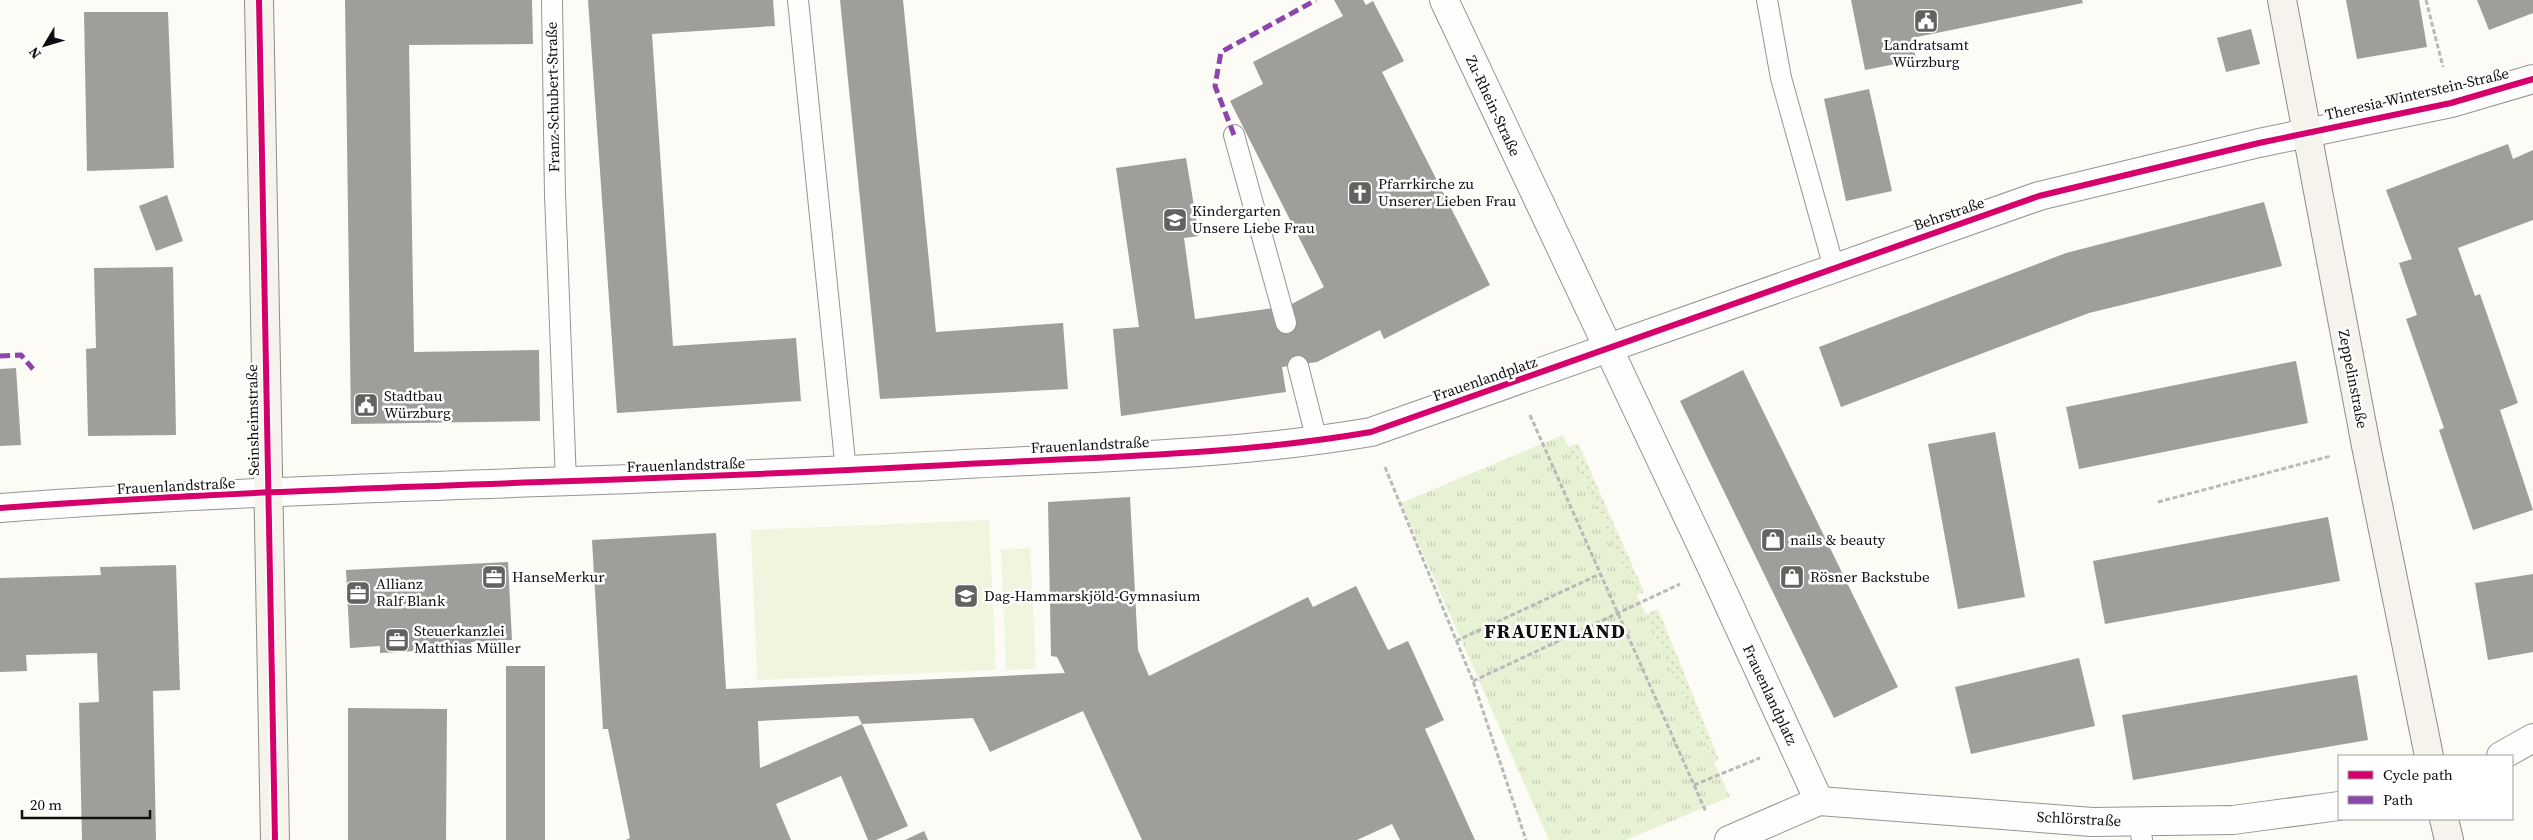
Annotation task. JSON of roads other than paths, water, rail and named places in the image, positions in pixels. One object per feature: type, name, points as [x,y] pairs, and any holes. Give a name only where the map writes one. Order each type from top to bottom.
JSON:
[{"type":"street","name":"Seinsheimstraße","points":[[259,0],[275,840]]},
{"type":"street","name":"Zu-Rhein-Straße","points":[[1444,0],[1606,348]]},
{"type":"street","name":"Zeppelinstraße","points":[[2282,0],[2366,446],[2429,755]]},
{"type":"street","name":"Theresia-Winterstein-Straße","points":[[2307,132],[2451,103],[2533,79]]},
{"type":"street","name":"Behrstraße","points":[[1606,348],[1741,303],[1834,268],[2039,196],[2307,132]]},
{"type":"street","name":"Frauenlandplatz","points":[[1371,432],[1516,383],[1606,348],[1712,568],[1819,801]]},
{"type":"street","name":"Frauenlandstraße","points":[[0,508],[267,494],[846,471],[1257,448],[1371,432]]},
{"type":"street","points":[[2503,755],[2533,738]]},
{"type":"street","points":[[1729,840],[1819,801]]},
{"type":"street","name":"Schlörstraße","points":[[1819,801],[2092,822],[2141,831],[2338,806]]},
{"type":"street","points":[[2444,820],[2450,840]]},
{"type":"lane","name":"Franz-Schubert-Straße","points":[[552,0],[555,194],[566,482]]},
{"type":"lane","points":[[798,0],[846,471]]},
{"type":"lane","points":[[1767,0],[1781,78],[1834,268]]},
{"type":"lane","points":[[1234,135],[1286,323]]},
{"type":"lane","points":[[1298,366],[1317,441]]},
{"type":"place","name":"Landratsamt Würzburg","points":[[1926,21]]},
{"type":"place","name":"Pfarrkirche zu Unserer Lieben Frau","points":[[1360,193]]},
{"type":"place","name":"Kindergarten Unsere Liebe Frau","points":[[1175,220]]},
{"type":"place","name":"Stadtbau Würzburg","points":[[366,405]]},
{"type":"place","name":"nails & beauty","points":[[1773,540]]},
{"type":"place","name":"HanseMerkur","points":[[494,577]]},
{"type":"place","name":"Rösner Backstube","points":[[1792,577]]},
{"type":"place","name":"Allianz Ralf Blank","points":[[358,593]]},
{"type":"place","name":"Dag-Hammarskjöld-Gymnasium","points":[[966,596]]},
{"type":"place","name":"Steuerkanzlei Matthias Müller","points":[[397,640]]},
{"type":"district","name":"FRAUENLAND","points":[[1555,631]]}]
